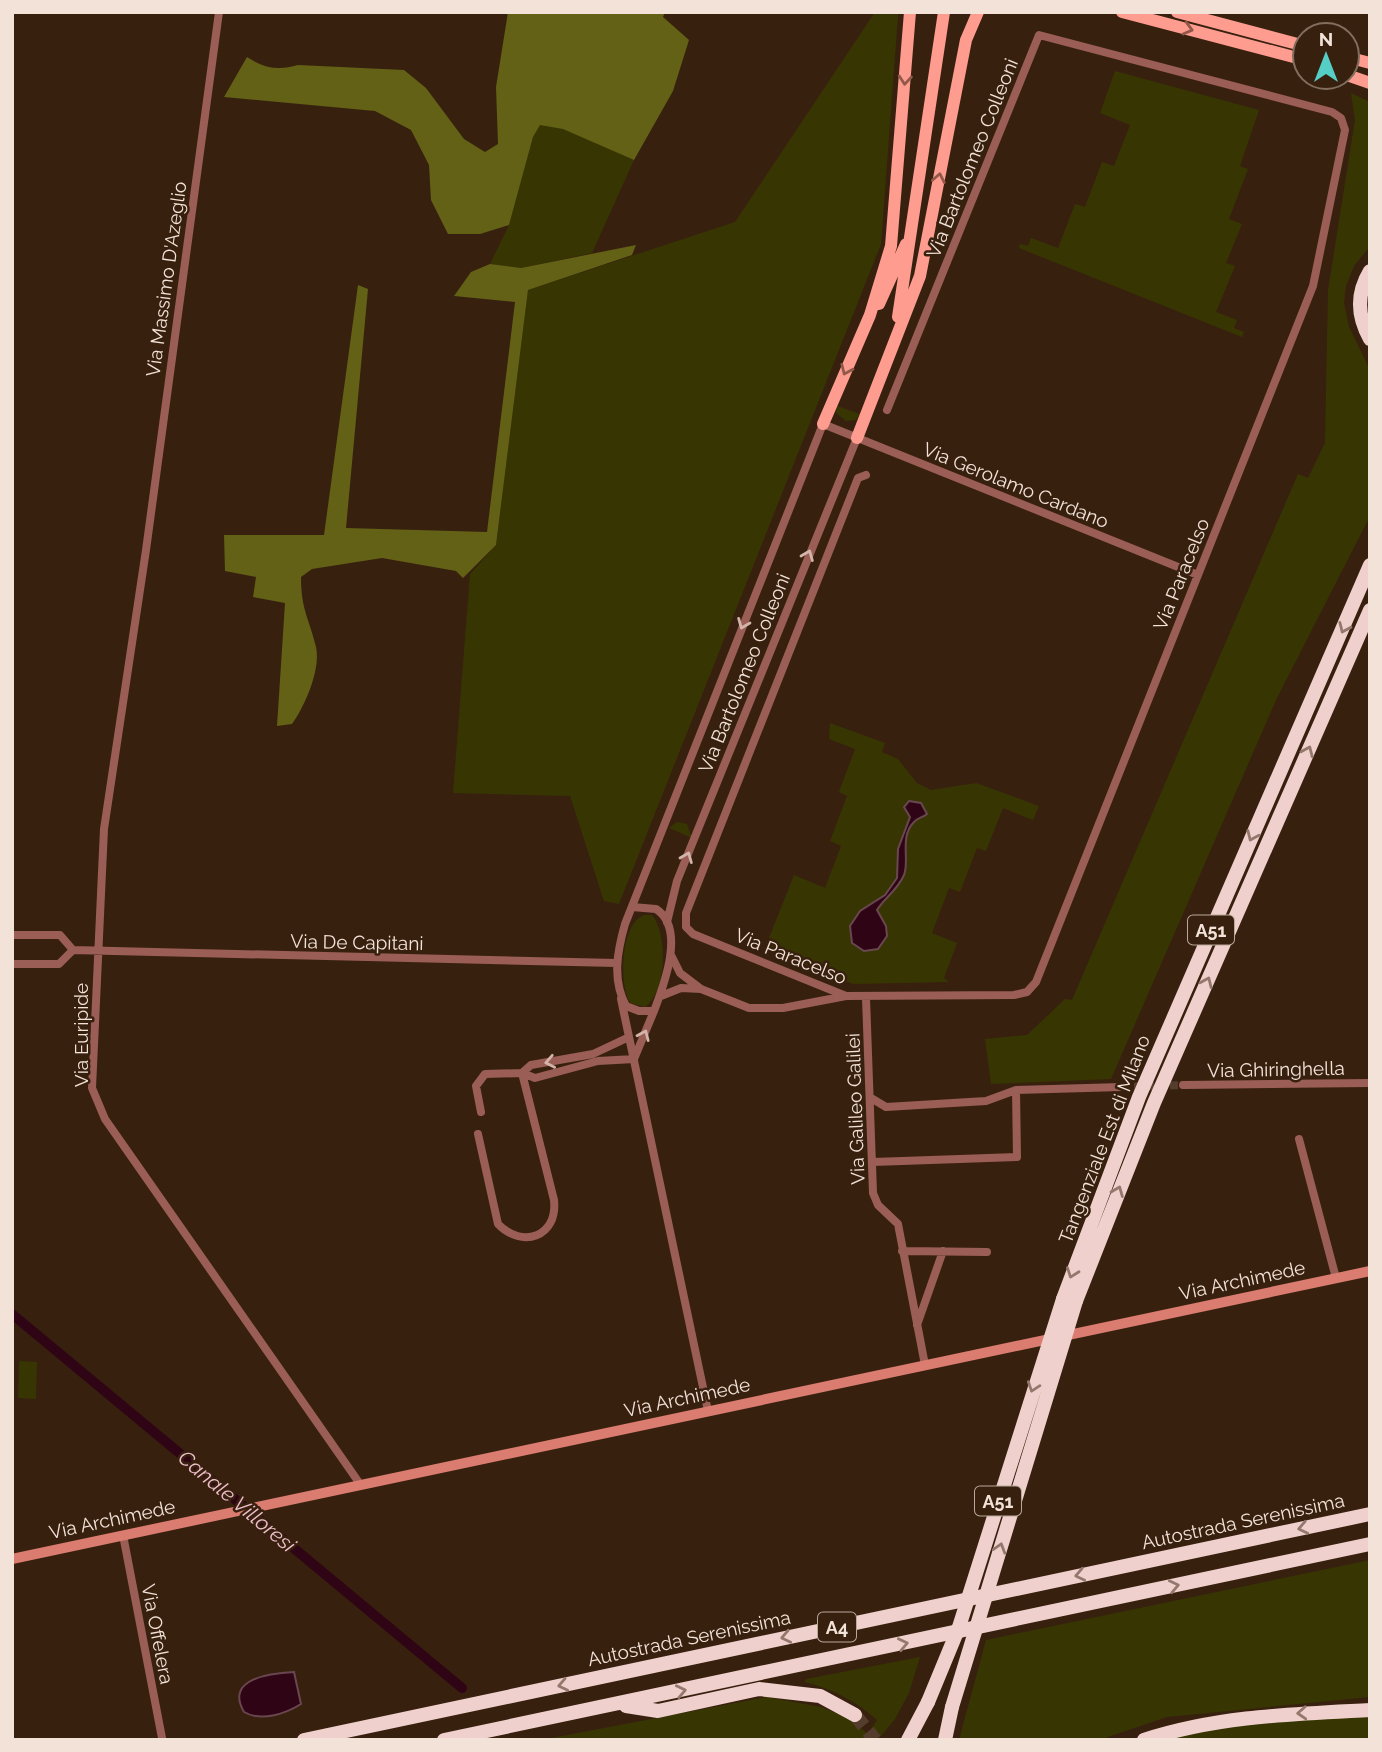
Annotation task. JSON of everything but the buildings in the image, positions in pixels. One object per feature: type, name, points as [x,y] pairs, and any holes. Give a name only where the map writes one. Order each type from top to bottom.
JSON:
[{"type":"highway","points":[[1370,271],[1359,303],[1361,320],[1370,339]]},
{"type":"highway","points":[[1370,283],[1365,304],[1370,327]]},
{"type":"highway","name":"Tangenziale Est di Milano","points":[[908,1740],[928,1702],[959,1627],[1139,1097],[1370,565]]},
{"type":"highway","name":"Tangenziale Est di Milano","points":[[945,1740],[952,1707],[1070,1300],[1370,610]]},
{"type":"highway","name":"Autostrada Serenissima","points":[[304,1740],[1370,1514]]},
{"type":"highway","name":"A4","points":[[444,1740],[1370,1544]]},
{"type":"highway","points":[[614,1705],[658,1711],[759,1689],[820,1696],[855,1715]]},
{"type":"highway","points":[[1144,1740],[1200,1725],[1258,1716],[1370,1710]]},
{"type":"main road","points":[[823,425],[870,315],[892,237],[910,12]]},
{"type":"main road","points":[[895,338],[944,12]]},
{"type":"main road","points":[[857,438],[923,262],[965,47],[978,12]]},
{"type":"main road","points":[[1122,12],[1291,53]]},
{"type":"main road","points":[[1177,12],[1291,51]]},
{"type":"main road","points":[[870,315],[892,279],[914,213]]},
{"type":"street","name":"Via Massimo D'Azeglio","points":[[145,550],[219,12]]},
{"type":"street","name":"Via Bartolomeo Colleoni","points":[[887,410],[1039,35]]},
{"type":"street","name":"Via Paracelso","points":[[687,927],[693,934],[846,996],[1014,996],[1027,992],[1036,982],[1313,286],[1345,130],[1341,118],[1332,112],[1039,35]]},
{"type":"street","name":"Via Bartolomeo Colleoni","points":[[620,994],[616,963],[625,924],[823,425]]},
{"type":"street","name":"Via Gerolamo Cardano","points":[[823,425],[1198,575]]},
{"type":"street","name":"Via Bartolomeo Colleoni","points":[[634,1059],[661,996],[670,954],[667,922],[677,881],[857,438]]},
{"type":"street","name":"Via Bartolomeo Colleoni","points":[[687,927],[686,913],[858,478],[866,475]]},
{"type":"street","name":"Via Euripide","points":[[145,550],[104,829],[92,1088],[105,1119],[360,1484]]},
{"type":"street","points":[[632,907],[656,909],[667,922]]},
{"type":"street","points":[[12,935],[61,935],[73,950],[59,964],[12,964]]},
{"type":"street","name":"Via De Capitani","points":[[73,950],[616,963]]},
{"type":"street","points":[[670,954],[680,973],[702,989],[749,1009],[768,1010],[846,996]]},
{"type":"street","points":[[661,996],[681,988],[702,989]]},
{"type":"street","points":[[620,994],[626,1006],[639,1011],[654,1011]]},
{"type":"street","points":[[620,994],[626,1038],[634,1059],[708,1410]]},
{"type":"street","name":"Via Galileo Galilei","points":[[866,998],[873,1193],[878,1205],[898,1224],[925,1365]]},
{"type":"street","points":[[522,1073],[531,1065],[593,1054],[626,1038]]},
{"type":"street","points":[[481,1112],[475,1086],[485,1074],[522,1073],[536,1078],[598,1061],[634,1059]]},
{"type":"street","points":[[478,1134],[498,1223],[515,1236],[526,1237],[544,1231],[552,1224],[556,1213],[522,1073]]},
{"type":"street","name":"Via Ghiringhella","points":[[1183,1085],[1370,1083]]},
{"type":"street","points":[[871,1098],[886,1107],[986,1101],[1016,1090],[1122,1087]]},
{"type":"street","points":[[873,1162],[1017,1157],[1016,1090]]},
{"type":"street","points":[[1299,1139],[1336,1278]]},
{"type":"street","points":[[902,1251],[987,1252]]},
{"type":"street","points":[[917,1325],[943,1251]]},
{"type":"street","name":"Via Archimede","points":[[12,1559],[1370,1271]]},
{"type":"street","name":"Via Offelera","points":[[123,1535],[162,1738]]},
{"type":"shaded area","points":[[508,12],[665,12],[663,17],[689,40],[673,91],[634,160],[563,129],[540,125],[533,137],[509,225],[480,234],[448,234],[431,200],[429,165],[411,130],[375,111],[224,97],[247,57],[259,64],[278,68],[298,65],[404,70],[426,88],[464,139],[485,152],[498,144],[496,87]]},
{"type":"shaded area","points":[[875,12],[898,12],[881,244],[619,904],[604,901],[570,796],[453,793],[470,574],[496,545],[528,290],[735,222]]},
{"type":"shaded area","points":[[1115,71],[1259,110],[1240,166],[1248,169],[1229,219],[1242,224],[1226,263],[1235,266],[1216,312],[1237,320],[1234,328],[1244,332],[1242,337],[1019,248],[1020,244],[1028,246],[1031,238],[1058,248],[1075,204],[1085,207],[1102,162],[1114,166],[1130,125],[1100,113]]},
{"type":"shaded area","points":[[1351,93],[1370,102],[1370,246],[1354,266],[1346,286],[1344,303],[1349,327],[1370,370],[1370,516],[1276,700],[1111,1079],[991,1084],[985,1039],[1027,1035],[1065,999],[1072,1000],[1298,474],[1308,478],[1325,443],[1328,290],[1355,120]]},
{"type":"shaded area","points":[[540,124],[563,128],[634,160],[592,253],[521,268],[490,264],[509,225],[533,137]]},
{"type":"shaded area","points":[[636,245],[632,255],[528,290],[496,545],[463,578],[456,571],[382,558],[312,569],[301,577],[304,606],[316,647],[316,666],[307,698],[292,724],[277,726],[285,603],[253,597],[256,577],[225,571],[224,535],[324,535],[358,285],[368,289],[346,528],[487,532],[515,302],[454,296],[471,272],[490,264],[521,268]]},
{"type":"shaded area","points":[[837,406],[860,414],[856,420],[846,421],[836,413]]},
{"type":"shaded area","points":[[830,723],[885,743],[882,752],[898,759],[917,783],[931,790],[976,783],[1039,806],[1033,820],[1003,808],[986,851],[977,848],[960,892],[949,888],[932,933],[957,943],[944,978],[949,982],[853,984],[765,948],[794,875],[825,888],[841,846],[830,841],[847,796],[839,792],[855,749],[829,739]]},
{"type":"shaded area","points":[[909,801],[921,803],[927,814],[915,821],[910,828],[906,841],[904,875],[877,910],[886,926],[887,936],[878,949],[864,951],[852,943],[850,926],[860,911],[885,895],[897,878],[898,849],[910,817],[904,807]]},
{"type":"shaded area","points":[[677,822],[687,824],[692,838],[669,828]]},
{"type":"shaded area","points":[[644,915],[652,915],[661,935],[663,949],[658,989],[645,1007],[630,1003],[626,994],[623,969],[630,930]]},
{"type":"shaded area","points":[[19,1361],[37,1362],[36,1399],[18,1398]]},
{"type":"shaded area","points":[[1370,1560],[1370,1697],[1167,1717],[1099,1740],[959,1740],[986,1640]]},
{"type":"shaded area","points":[[920,1657],[909,1693],[895,1719],[878,1740],[541,1740],[767,1697],[821,1707],[847,1717],[868,1734],[877,1720],[852,1701],[805,1682],[806,1679]]},
{"type":"shaded area","points":[[294,1672],[301,1704],[273,1716],[244,1712],[240,1692],[245,1685],[263,1676]]},
{"type":"shaded area","points":[[1370,1715],[1369,1740],[1162,1740],[1222,1727]]},
{"type":"waterway","name":"Canale Villoresi","points":[[12,1314],[462,1688]]},
{"type":"tunnel","points":[[1122,1087],[1183,1085]]},
{"type":"tunnel","points":[[855,1715],[875,1740]]}]
